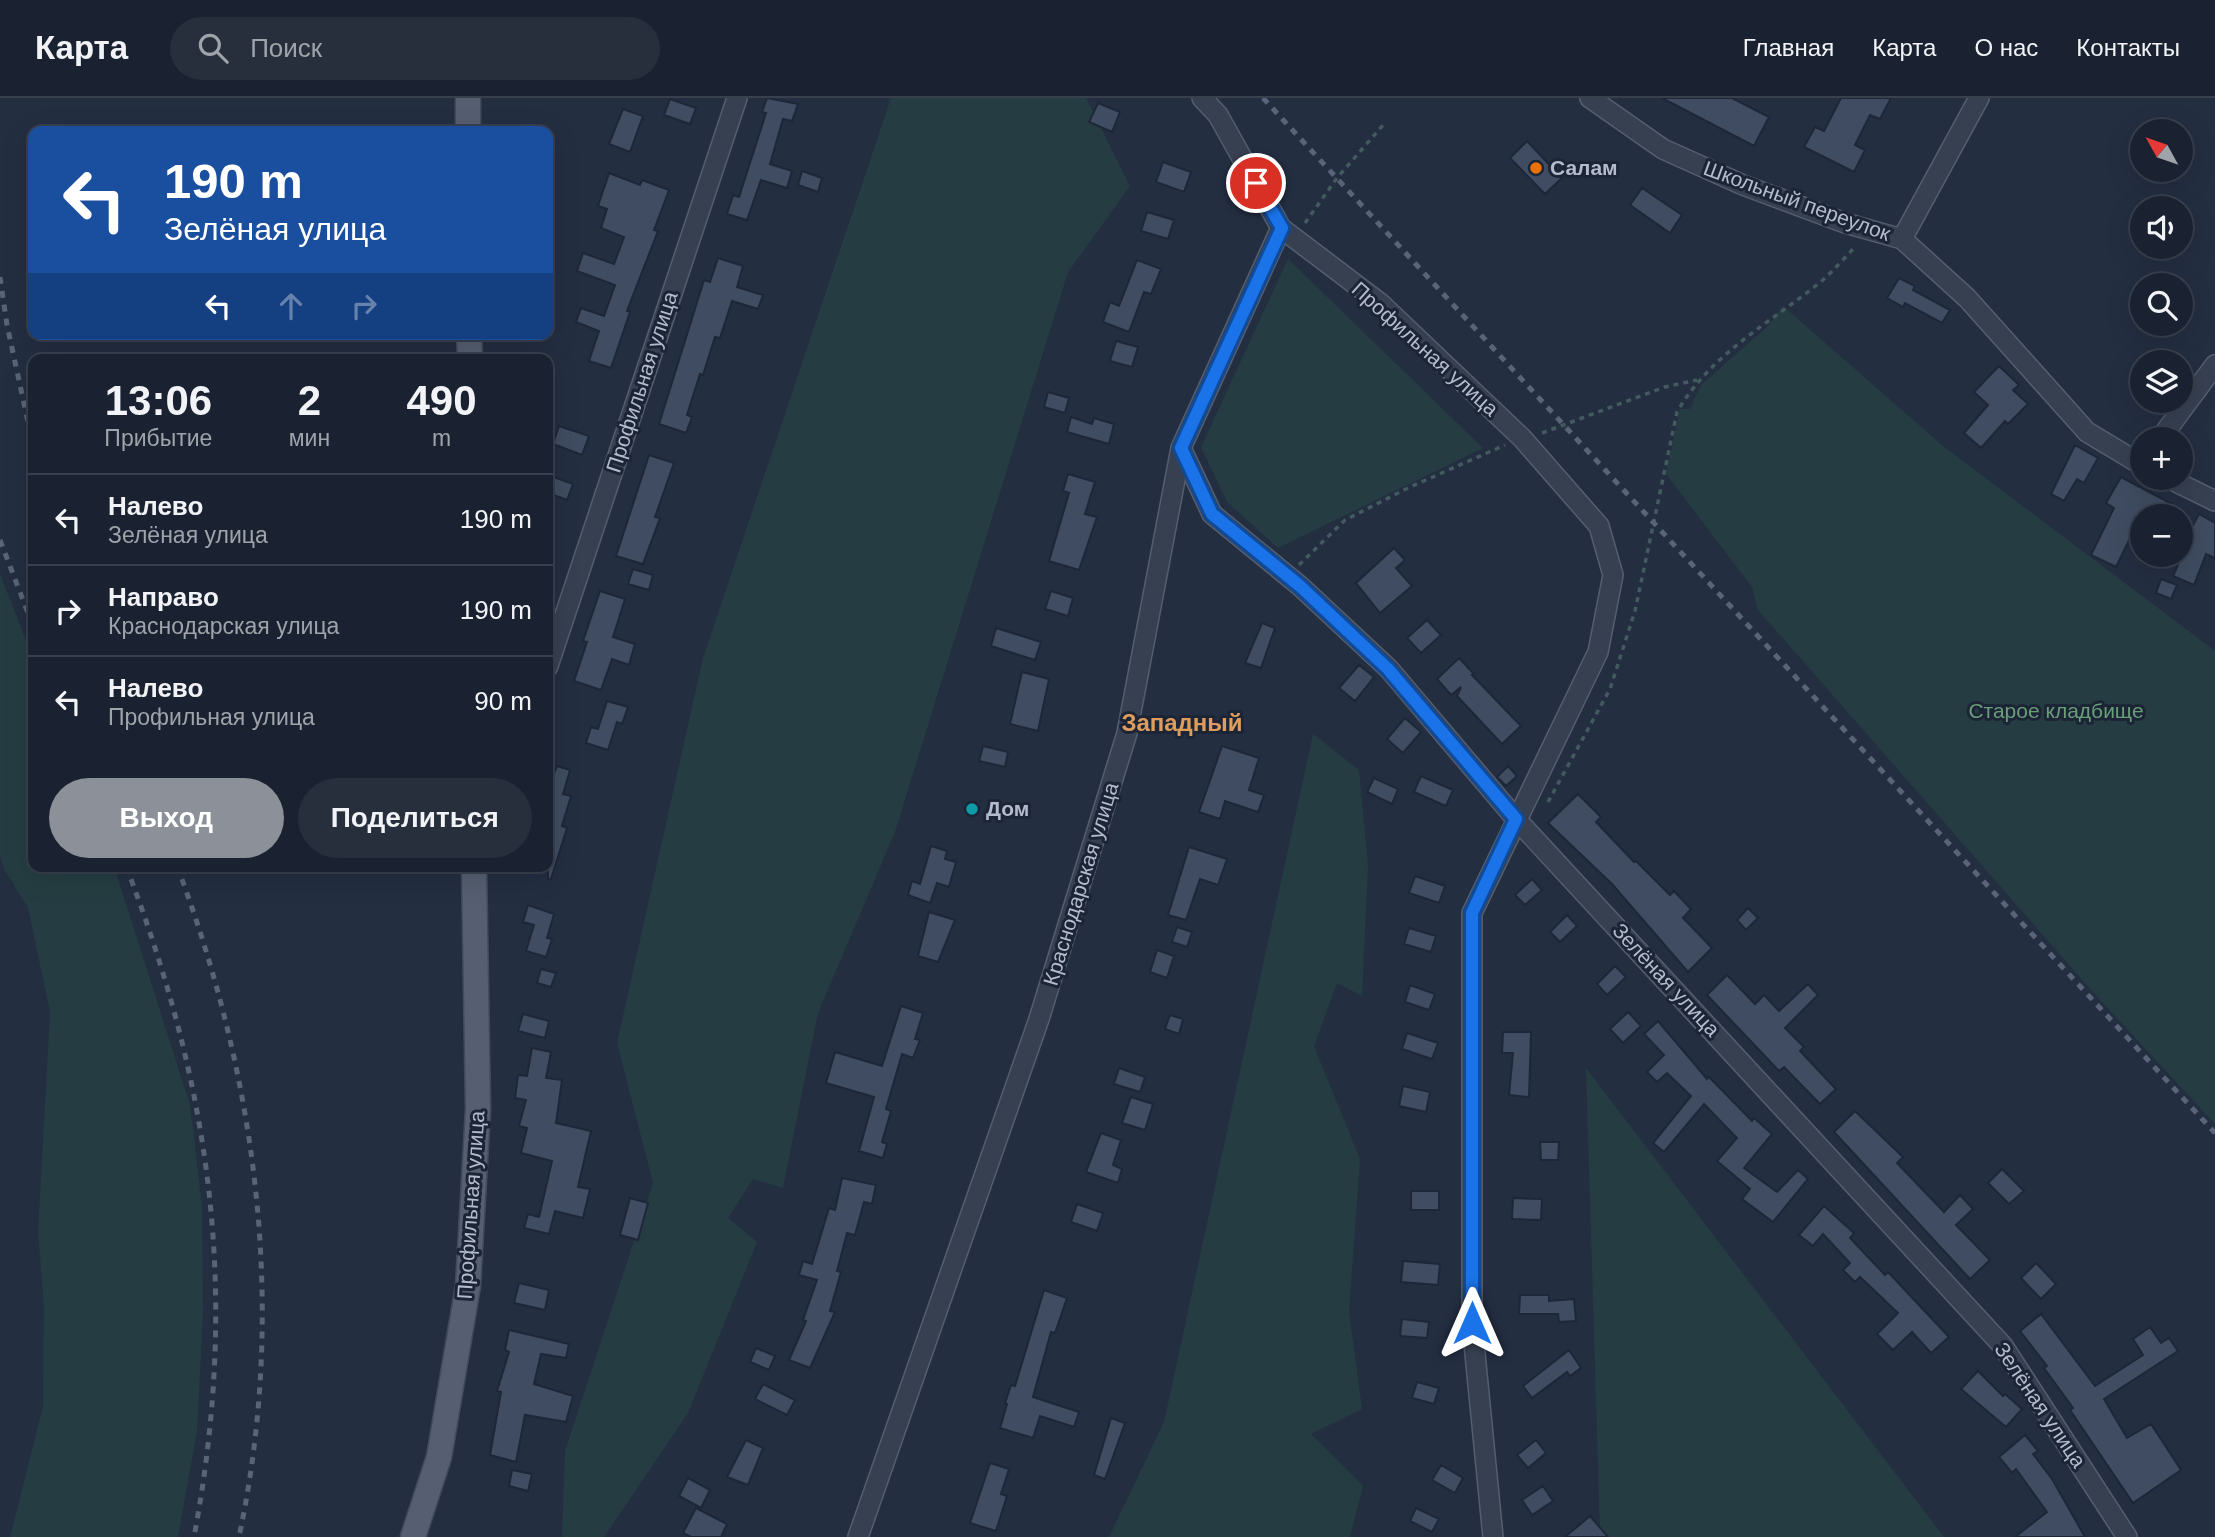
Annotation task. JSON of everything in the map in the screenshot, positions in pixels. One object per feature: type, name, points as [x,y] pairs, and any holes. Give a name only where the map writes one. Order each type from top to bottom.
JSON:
[{"type":"main road","points":[[468,98],[468,126]]},
{"type":"main road","name":"Профильная улица","points":[[414,1537],[439,1457],[468,1286],[478,1109],[474,872]]},
{"type":"street","name":"Профильная улица","points":[[553,651],[737,98]]},
{"type":"street","name":"Профильная улица","points":[[1202,98],[1218,115],[1288,233],[1380,303],[1522,438],[1599,526],[1613,575],[1598,652],[1516,819]]},
{"type":"street","points":[[1902,239],[1979,98]]},
{"type":"street","name":"Школьный переулок","points":[[1596,101],[1663,149],[1743,184],[1902,239],[1967,298],[2087,432],[2130,457]]},
{"type":"street","name":"Краснодарская улица","points":[[859,1537],[1039,1019],[1127,733],[1181,448],[1288,233]]},
{"type":"street","points":[[2169,427],[2215,365]]},
{"type":"street","name":"Зелёная улица","points":[[1181,448],[1212,514],[1288,576],[1388,669],[1516,819],[2003,1346],[2127,1537]]},
{"type":"street","points":[[2193,490],[2215,500]]},
{"type":"street","points":[[1493,1537],[1472,1323],[1472,913],[1516,819]]},
{"type":"path","points":[[1288,233],[1384,124]]},
{"type":"path","points":[[1531,834],[1610,689],[1635,611],[1676,412],[1699,379],[1734,346],[1821,282],[1871,230]]},
{"type":"path","points":[[1288,576],[1345,520],[1410,487],[1522,438],[1550,431],[1665,387],[1699,379]]},
{"type":"green space","points":[[891,98],[1086,98],[1130,186],[1068,272],[895,832],[818,1013],[783,1188],[753,1179],[728,1218],[757,1242],[688,1413],[604,1537],[562,1537],[565,1451],[653,1183],[617,1043],[703,658]]},
{"type":"green space","points":[[1288,259],[1483,448],[1278,548],[1227,502],[1201,447]]},
{"type":"green space","name":"Старое кладбище","points":[[1783,306],[1943,446],[2215,651],[2215,1124],[2092,991],[1758,610],[1752,587],[1666,474],[1680,409],[1690,409],[1701,385],[1767,327]]},
{"type":"green space","points":[[0,574],[28,645],[28,872],[116,872],[190,1105],[202,1206],[203,1312],[197,1431],[178,1537],[10,1537],[43,1406],[44,1306],[38,1233],[50,1012],[28,908],[4,869],[0,855]]},
{"type":"green space","points":[[1313,734],[1359,770],[1368,865],[1362,996],[1337,983],[1314,1046],[1360,1159],[1349,1312],[1362,1409],[1311,1434],[1363,1486],[1350,1537],[1109,1537],[1164,1422]]},
{"type":"green space","points":[[1586,1068],[1944,1537],[1603,1537],[1600,1534]]},
{"type":"building","points":[[767,98],[798,104],[792,121],[783,119],[770,164],[792,171],[787,188],[761,180],[747,220],[727,214],[733,195],[739,197],[766,113],[762,112]]},
{"type":"building","points":[[1662,98],[1732,98],[1769,117],[1754,146]]},
{"type":"building","points":[[1841,98],[1891,98],[1880,119],[1870,115],[1855,145],[1865,150],[1854,172],[1804,147],[1815,127],[1824,131]]},
{"type":"building","points":[[670,99],[696,108],[690,124],[664,115]]},
{"type":"building","points":[[1098,103],[1120,112],[1112,132],[1089,122]]},
{"type":"building","points":[[623,109],[643,116],[630,152],[609,144]]},
{"type":"building","name":"Салам","points":[[1527,141],[1562,178],[1545,194],[1510,158]]},
{"type":"building","points":[[1163,162],[1191,172],[1184,192],[1156,182]]},
{"type":"building","points":[[802,171],[822,178],[818,192],[798,185]]},
{"type":"building","points":[[609,173],[640,185],[642,180],[669,190],[654,230],[658,231],[627,311],[630,312],[611,368],[589,361],[599,331],[576,322],[581,308],[604,316],[615,285],[577,271],[583,253],[614,264],[624,237],[601,228],[607,209],[598,206]]},
{"type":"building","points":[[1642,188],[1682,215],[1670,233],[1630,205]]},
{"type":"building","points":[[1147,212],[1174,220],[1168,239],[1141,231]]},
{"type":"building","points":[[718,258],[743,266],[737,287],[763,295],[758,309],[732,301],[720,338],[715,337],[703,375],[700,374],[687,415],[692,417],[686,433],[659,424],[704,280],[710,282]]},
{"type":"building","points":[[1137,260],[1161,269],[1151,294],[1144,292],[1129,332],[1103,322],[1110,302],[1119,306]]},
{"type":"building","points":[[1899,278],[1915,286],[1913,290],[1950,310],[1942,323],[1905,303],[1903,307],[1887,298]]},
{"type":"building","points":[[1116,341],[1138,347],[1132,367],[1110,361]]},
{"type":"building","points":[[1999,366],[2019,385],[2013,390],[2028,404],[2008,424],[2005,421],[1981,448],[1964,433],[1988,405],[1974,392]]},
{"type":"building","points":[[1048,392],[1069,398],[1065,413],[1044,407]]},
{"type":"building","points":[[1071,417],[1092,424],[1094,418],[1114,424],[1109,444],[1067,432]]},
{"type":"building","points":[[559,426],[589,436],[582,455],[553,444]]},
{"type":"building","points":[[2075,445],[2098,458],[2084,483],[2077,479],[2064,501],[2051,494]]},
{"type":"building","points":[[649,455],[674,463],[655,517],[660,518],[643,564],[616,556]]},
{"type":"building","points":[[1068,474],[1095,482],[1085,514],[1097,517],[1079,570],[1049,561],[1069,493],[1063,491]]},
{"type":"building","points":[[553,477],[573,484],[567,500],[553,495]]},
{"type":"building","points":[[2121,477],[2130,482],[2130,490],[2146,490],[2172,504],[2130,504],[2130,538],[2116,567],[2091,555],[2114,508],[2106,503]]},
{"type":"building","points":[[2199,514],[2215,523],[2215,558],[2206,554],[2194,585],[2173,576],[2177,567],[2193,567],[2193,525]]},
{"type":"building","points":[[1394,548],[1405,560],[1396,568],[1412,586],[1380,613],[1356,583]]},
{"type":"building","points":[[633,569],[653,575],[649,590],[628,584]]},
{"type":"building","points":[[2161,579],[2177,585],[2171,599],[2156,593]]},
{"type":"building","points":[[600,591],[625,599],[613,637],[635,644],[629,665],[612,659],[601,690],[574,681],[587,642],[583,641]]},
{"type":"building","points":[[1051,591],[1073,598],[1068,616],[1045,609]]},
{"type":"building","points":[[1427,620],[1441,635],[1421,653],[1407,638]]},
{"type":"building","points":[[1262,623],[1275,628],[1261,668],[1245,663]]},
{"type":"building","points":[[996,628],[1041,642],[1035,660],[991,646]]},
{"type":"building","points":[[1459,658],[1521,726],[1502,744],[1457,696],[1461,687],[1451,695],[1437,679]]},
{"type":"building","points":[[1359,665],[1374,677],[1355,701],[1339,688]]},
{"type":"building","points":[[1022,672],[1049,679],[1038,731],[1010,724]]},
{"type":"building","points":[[607,701],[628,707],[622,724],[617,722],[608,750],[586,743],[591,727],[598,729]]},
{"type":"building","points":[[1405,718],[1421,732],[1403,753],[1387,739]]},
{"type":"building","points":[[983,746],[1008,752],[1005,767],[979,761]]},
{"type":"building","points":[[1222,746],[1259,758],[1249,790],[1264,795],[1258,812],[1225,801],[1220,819],[1199,812]]},
{"type":"building","points":[[557,766],[570,770],[563,794],[571,796],[562,826],[567,828],[551,879],[548,879],[548,872],[553,872],[553,776]]},
{"type":"building","points":[[1508,766],[1517,776],[1506,786],[1497,777]]},
{"type":"building","points":[[1421,776],[1453,790],[1446,806],[1414,792]]},
{"type":"building","points":[[1374,778],[1398,789],[1392,804],[1367,792]]},
{"type":"building","points":[[1578,794],[1601,817],[1596,822],[1634,862],[1670,895],[1674,891],[1691,909],[1683,918],[1712,948],[1688,972],[1612,884],[1548,823]]},
{"type":"building","points":[[931,846],[947,851],[945,859],[956,862],[949,887],[937,883],[930,903],[908,895],[912,881],[920,884]]},
{"type":"building","points":[[1189,847],[1227,859],[1218,885],[1200,879],[1186,920],[1168,915]]},
{"type":"building","points":[[1415,876],[1445,886],[1439,903],[1409,893]]},
{"type":"building","points":[[1532,879],[1542,890],[1525,905],[1515,895]]},
{"type":"building","points":[[528,905],[554,914],[547,938],[552,939],[546,957],[526,951],[534,925],[523,922]]},
{"type":"building","points":[[1748,908],[1758,918],[1746,930],[1737,920]]},
{"type":"building","points":[[929,912],[955,920],[938,962],[918,956]]},
{"type":"building","points":[[1567,915],[1577,926],[1560,942],[1550,932]]},
{"type":"building","points":[[1177,927],[1192,932],[1187,947],[1172,942]]},
{"type":"building","points":[[1409,928],[1436,936],[1431,952],[1404,944]]},
{"type":"building","points":[[1157,950],[1174,956],[1167,978],[1150,972]]},
{"type":"building","points":[[1615,966],[1626,977],[1607,995],[1597,984]]},
{"type":"building","points":[[541,969],[556,973],[551,987],[537,983]]},
{"type":"building","points":[[1727,975],[1755,1004],[1764,995],[1779,1011],[1808,984],[1818,995],[1785,1028],[1804,1047],[1800,1051],[1836,1089],[1820,1104],[1784,1067],[1779,1071],[1707,995]]},
{"type":"building","points":[[1410,985],[1435,994],[1429,1010],[1405,1002]]},
{"type":"building","points":[[901,1006],[923,1013],[915,1039],[920,1040],[913,1058],[902,1054],[886,1109],[891,1111],[882,1142],[887,1144],[883,1158],[859,1151],[874,1097],[826,1083],[835,1052],[882,1066]]},
{"type":"building","points":[[1628,1012],[1641,1026],[1623,1043],[1610,1029]]},
{"type":"building","points":[[523,1014],[549,1021],[545,1038],[518,1031]]},
{"type":"building","points":[[1170,1015],[1183,1019],[1179,1034],[1165,1029]]},
{"type":"building","points":[[1658,1021],[1707,1079],[1709,1077],[1752,1121],[1754,1118],[1772,1134],[1744,1168],[1777,1192],[1798,1170],[1808,1179],[1773,1222],[1742,1199],[1750,1189],[1717,1161],[1737,1138],[1704,1104],[1664,1152],[1653,1143],[1691,1096],[1667,1073],[1657,1082],[1647,1072],[1664,1055],[1644,1034]]},
{"type":"building","points":[[1503,1032],[1531,1032],[1529,1097],[1509,1095],[1513,1053],[1502,1053]]},
{"type":"building","points":[[1407,1033],[1438,1043],[1432,1059],[1402,1049]]},
{"type":"building","points":[[532,1048],[551,1052],[546,1078],[562,1080],[556,1123],[591,1131],[578,1187],[590,1189],[583,1218],[555,1211],[549,1234],[524,1228],[528,1214],[539,1217],[552,1161],[521,1153],[527,1128],[519,1126],[526,1100],[515,1098],[518,1075],[527,1076]]},
{"type":"building","points":[[1119,1068],[1145,1077],[1140,1092],[1114,1084]]},
{"type":"building","points":[[1403,1086],[1430,1092],[1426,1112],[1399,1106]]},
{"type":"building","points":[[1131,1097],[1153,1104],[1145,1130],[1122,1123]]},
{"type":"building","points":[[1855,1111],[1903,1157],[1897,1163],[1944,1212],[1960,1195],[1973,1209],[1956,1225],[1990,1260],[1970,1279],[1834,1132]]},
{"type":"building","points":[[1101,1133],[1121,1140],[1113,1165],[1122,1169],[1118,1183],[1086,1172]]},
{"type":"building","points":[[1540,1142],[1559,1142],[1558,1160],[1541,1160]]},
{"type":"building","points":[[2002,1169],[2024,1191],[2009,1204],[1988,1183]]},
{"type":"building","points":[[842,1178],[876,1185],[872,1204],[864,1202],[855,1235],[847,1233],[837,1271],[841,1272],[830,1311],[835,1312],[810,1368],[789,1360],[806,1321],[803,1320],[817,1280],[799,1275],[803,1261],[812,1264],[829,1208],[835,1210]]},
{"type":"building","points":[[1411,1191],[1439,1191],[1439,1210],[1411,1210]]},
{"type":"building","points":[[630,1198],[648,1203],[638,1240],[620,1235]]},
{"type":"building","points":[[1513,1198],[1542,1199],[1541,1220],[1512,1219]]},
{"type":"building","points":[[1077,1204],[1103,1213],[1097,1231],[1071,1222]]},
{"type":"building","points":[[1824,1206],[1854,1233],[1850,1238],[1885,1275],[1888,1272],[1949,1337],[1931,1353],[1912,1332],[1893,1350],[1877,1334],[1898,1313],[1860,1277],[1855,1282],[1843,1270],[1850,1263],[1823,1234],[1813,1246],[1799,1235]]},
{"type":"building","points":[[1403,1261],[1440,1264],[1438,1285],[1401,1282]]},
{"type":"building","points":[[2036,1263],[2056,1284],[2041,1299],[2021,1278]]},
{"type":"building","points":[[519,1283],[549,1290],[545,1310],[514,1303]]},
{"type":"building","points":[[1044,1290],[1067,1298],[1055,1333],[1051,1332],[1033,1397],[1079,1412],[1074,1427],[1040,1416],[1033,1438],[1000,1428],[1007,1404],[1005,1403],[1011,1385],[1015,1386]]},
{"type":"building","points":[[1520,1295],[1549,1295],[1549,1301],[1574,1299],[1576,1321],[1559,1322],[1558,1314],[1519,1314]]},
{"type":"building","points":[[2041,1314],[2095,1386],[2143,1355],[2133,1339],[2150,1327],[2161,1343],[2169,1338],[2178,1351],[2104,1399],[2127,1438],[2151,1424],[2181,1470],[2133,1503],[2070,1410],[2073,1408],[2044,1368],[2047,1366],[2020,1331]]},
{"type":"building","points":[[1402,1319],[1429,1322],[1427,1338],[1400,1336]]},
{"type":"building","points":[[509,1330],[569,1344],[566,1358],[541,1354],[534,1384],[573,1396],[566,1422],[525,1415],[516,1462],[490,1455],[501,1392],[497,1391],[509,1352],[505,1350]]},
{"type":"building","points":[[756,1348],[775,1356],[769,1370],[750,1362]]},
{"type":"building","points":[[1569,1350],[1581,1368],[1570,1376],[1567,1372],[1532,1398],[1523,1386]]},
{"type":"building","points":[[1978,1371],[2003,1396],[2005,1394],[2022,1409],[2006,1427],[1961,1389]]},
{"type":"building","points":[[1417,1382],[1439,1388],[1434,1404],[1412,1398]]},
{"type":"building","points":[[763,1384],[795,1400],[787,1415],[755,1399]]},
{"type":"building","points":[[1111,1418],[1125,1423],[1105,1479],[1094,1475]]},
{"type":"building","points":[[2025,1435],[2038,1451],[2033,1454],[2052,1479],[2085,1537],[2015,1537],[2047,1512],[2016,1469],[2012,1473],[1999,1457]]},
{"type":"building","points":[[746,1440],[763,1448],[748,1485],[727,1477]]},
{"type":"building","points":[[1536,1440],[1546,1453],[1528,1468],[1517,1455]]},
{"type":"building","points":[[990,1463],[1009,1469],[1001,1494],[1007,1496],[996,1531],[970,1523]]},
{"type":"building","points":[[1441,1465],[1463,1478],[1455,1493],[1432,1480]]},
{"type":"building","points":[[512,1470],[532,1474],[528,1491],[509,1486]]},
{"type":"building","points":[[688,1478],[710,1490],[701,1508],[679,1496]]},
{"type":"building","points":[[1543,1486],[1553,1501],[1532,1515],[1522,1500]]},
{"type":"building","points":[[696,1508],[727,1524],[721,1537],[691,1537],[683,1533]]},
{"type":"building","points":[[1416,1508],[1439,1519],[1432,1532],[1410,1521]]},
{"type":"building","points":[[1590,1516],[1608,1537],[1565,1537]]},
{"type":"railway","points":[[1263,98],[2215,1133]]},
{"type":"railway","points":[[0,277],[7,325],[28,422]]},
{"type":"railway","points":[[0,540],[28,613]]},
{"type":"railway","points":[[128,872],[156,950],[180,1033],[198,1115],[210,1197],[215,1279],[215,1363],[208,1449],[194,1537]]},
{"type":"railway","points":[[179,872],[205,947],[228,1030],[245,1113],[256,1197],[262,1282],[261,1367],[253,1452],[239,1537]]},
{"type":"place","name":"Салам","points":[[1536,168]]},
{"type":"place","name":"Дом","points":[[972,809]]},
{"type":"district","name":"Западный","points":[[1182,723]]},
{"type":"route","points":[[1256,183],[1282,228],[1181,448],[1212,514],[1300,586],[1388,669],[1516,819],[1472,913],[1472,1323]]}]
